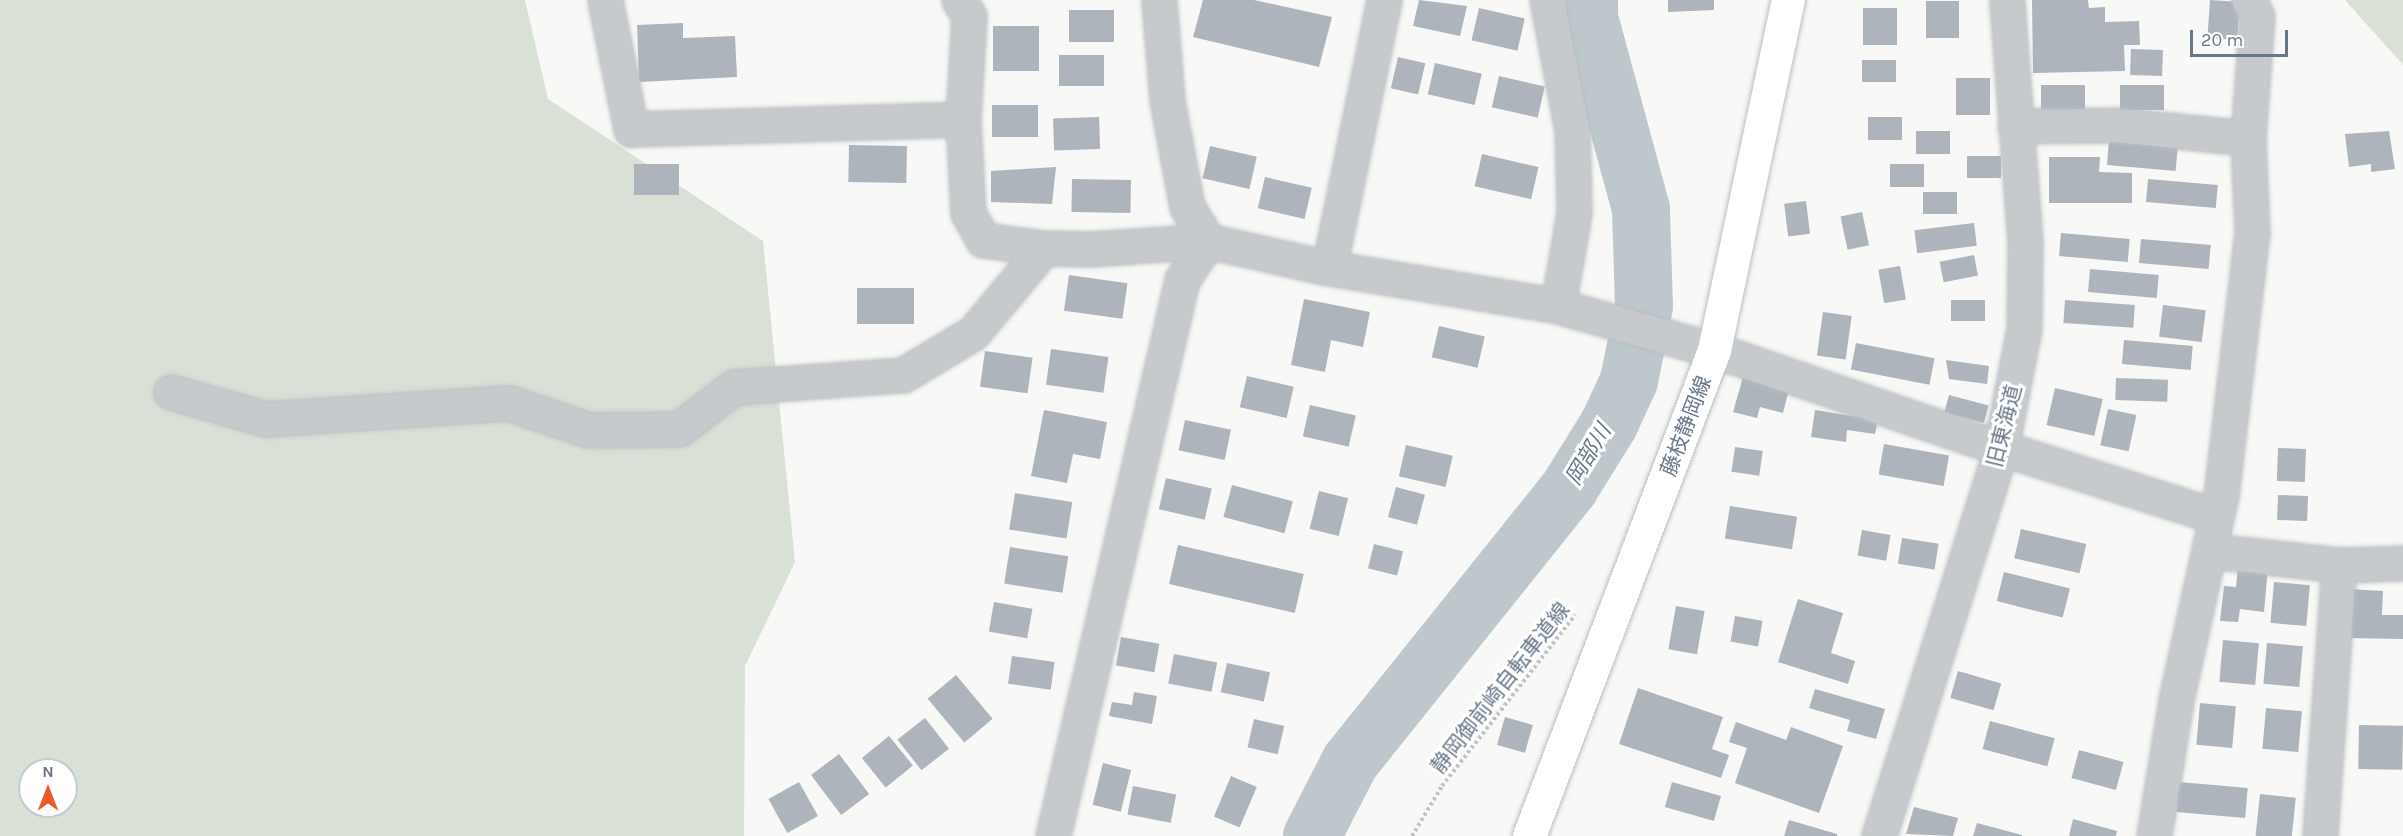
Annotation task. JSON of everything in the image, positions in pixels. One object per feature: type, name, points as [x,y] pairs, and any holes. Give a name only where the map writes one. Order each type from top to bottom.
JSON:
[{"type":"main road","name":"藤枝静岡線","points":[[1529,836],[1714,350],[1788,0]]},
{"type":"street","points":[[605,0],[631,129],[963,119]]},
{"type":"street","points":[[959,0],[969,16],[963,119],[968,213],[983,240],[1044,248],[1208,241],[1329,268],[1558,306],[1678,338],[2001,448],[2215,516]]},
{"type":"street","points":[[1159,0],[1167,100],[1187,207],[1208,241]]},
{"type":"street","points":[[1329,268],[1384,0]]},
{"type":"street","points":[[1547,0],[1572,130],[1574,213],[1558,306]]},
{"type":"street","name":"旧東海道","points":[[1879,836],[2001,448],[2024,329],[2025,242],[2007,0]]},
{"type":"street","points":[[2154,836],[2176,700],[2211,551],[2215,516],[2221,496],[2252,231],[2248,138],[2257,16],[2249,0]]},
{"type":"street","points":[[2015,126],[2116,125],[2248,138]]},
{"type":"street","points":[[1053,836],[1182,280],[1208,241]]},
{"type":"street","points":[[171,392],[266,419],[509,403],[589,430],[678,429],[734,387],[903,375],[973,333],[1044,248]]},
{"type":"street","points":[[2211,551],[2339,565],[2403,563]]},
{"type":"street","points":[[2320,836],[2339,565]]},
{"type":"path","name":"静岡御前崎自転車道線","points":[[1412,836],[1442,786],[1580,610]]},
{"type":"shaded area","points":[[0,0],[525,0],[548,99],[763,241],[795,562],[745,666],[744,836],[0,836]]},
{"type":"shaded area","points":[[2345,0],[2403,0],[2403,65]]},
{"type":"building","points":[[1203,0],[1254,0],[1332,17],[1319,67],[1193,37]]},
{"type":"building","points":[[1419,0],[1467,6],[1460,36],[1413,26]]},
{"type":"building","points":[[1668,0],[1714,0],[1714,10],[1668,12]]},
{"type":"building","points":[[2032,0],[2088,0],[2089,8],[2105,7],[2105,22],[2139,21],[2140,45],[2124,45],[2125,71],[2033,73]]},
{"type":"building","points":[[2210,0],[2240,2],[2237,40],[2207,38]]},
{"type":"building","points":[[1926,1],[1959,1],[1959,38],[1926,38]]},
{"type":"building","points":[[1479,8],[1525,19],[1517,51],[1472,40]]},
{"type":"building","points":[[1863,8],[1897,8],[1897,45],[1863,45]]},
{"type":"building","points":[[1069,10],[1114,10],[1114,42],[1069,42]]},
{"type":"building","points":[[683,23],[683,38],[735,36],[737,77],[639,82],[637,25]]},
{"type":"building","points":[[993,26],[1039,26],[1039,71],[993,71]]},
{"type":"building","points":[[2131,49],[2163,50],[2162,76],[2130,75]]},
{"type":"building","points":[[1059,55],[1104,55],[1104,86],[1059,86]]},
{"type":"building","points":[[1398,57],[1425,63],[1418,94],[1391,88]]},
{"type":"building","points":[[1862,60],[1896,60],[1896,82],[1862,82]]},
{"type":"building","points":[[1435,63],[1482,74],[1475,105],[1428,94]]},
{"type":"building","points":[[1499,76],[1545,87],[1538,118],[1492,107]]},
{"type":"building","points":[[1956,78],[1990,78],[1990,115],[1956,115]]},
{"type":"building","points":[[2041,85],[2085,85],[2085,110],[2041,110]]},
{"type":"building","points":[[2120,85],[2164,85],[2164,110],[2120,110]]},
{"type":"building","points":[[992,105],[1038,105],[1038,137],[992,137]]},
{"type":"building","points":[[1099,117],[1100,149],[1054,151],[1053,119]]},
{"type":"building","points":[[1868,117],[1902,117],[1902,140],[1868,140]]},
{"type":"building","points":[[1916,131],[1950,131],[1950,154],[1916,154]]},
{"type":"building","points":[[2389,131],[2395,169],[2371,172],[2371,164],[2349,167],[2345,134]]},
{"type":"building","points":[[2109,141],[2178,147],[2176,171],[2107,165]]},
{"type":"building","points":[[849,145],[907,146],[906,183],[848,182]]},
{"type":"building","points":[[1210,146],[1257,157],[1249,189],[1203,178]]},
{"type":"building","points":[[1482,154],[1539,167],[1531,199],[1475,186]]},
{"type":"building","points":[[1967,156],[2001,156],[2001,178],[1967,178]]},
{"type":"building","points":[[2049,157],[2100,157],[2099,172],[2132,173],[2132,203],[2049,203]]},
{"type":"building","points":[[634,164],[679,164],[679,195],[634,195]]},
{"type":"building","points":[[1890,164],[1924,164],[1924,187],[1890,187]]},
{"type":"building","points":[[1056,167],[1052,204],[991,202],[991,171]]},
{"type":"building","points":[[1265,177],[1312,188],[1305,219],[1258,208]]},
{"type":"building","points":[[1072,179],[1131,180],[1130,213],[1071,212]]},
{"type":"building","points":[[2148,179],[2218,185],[2216,208],[2146,202]]},
{"type":"building","points":[[1923,192],[1957,192],[1957,214],[1923,214]]},
{"type":"building","points":[[1806,201],[1810,234],[1788,236],[1784,204]]},
{"type":"building","points":[[1862,212],[1869,245],[1848,250],[1840,217]]},
{"type":"building","points":[[1974,223],[1977,246],[1917,253],[1914,230]]},
{"type":"building","points":[[2061,233],[2130,239],[2128,262],[2059,256]]},
{"type":"building","points":[[2141,239],[2211,245],[2209,269],[2139,263]]},
{"type":"building","points":[[1974,255],[1978,276],[1944,282],[1940,262]]},
{"type":"building","points":[[1900,266],[1906,299],[1884,303],[1878,270]]},
{"type":"building","points":[[2090,269],[2159,275],[2157,298],[2088,292]]},
{"type":"building","points":[[1069,275],[1127,283],[1122,319],[1064,311]]},
{"type":"building","points":[[857,288],[914,288],[914,324],[857,324]]},
{"type":"building","points":[[1304,299],[1370,312],[1363,347],[1331,340],[1325,372],[1291,365]]},
{"type":"building","points":[[1951,300],[1985,300],[1985,321],[1951,321]]},
{"type":"building","points":[[2065,300],[2135,305],[2133,328],[2063,323]]},
{"type":"building","points":[[2163,305],[2206,310],[2202,342],[2159,337]]},
{"type":"building","points":[[1823,312],[1852,316],[1846,360],[1817,356]]},
{"type":"building","points":[[1439,326],[1485,337],[1478,368],[1432,357]]},
{"type":"building","points":[[2124,340],[2193,346],[2191,370],[2122,364]]},
{"type":"building","points":[[1856,343],[1935,358],[1929,385],[1851,370]]},
{"type":"building","points":[[1051,349],[1108,357],[1103,393],[1046,385]]},
{"type":"building","points":[[985,351],[1033,358],[1028,393],[980,387]]},
{"type":"building","points":[[1946,360],[1989,366],[1987,384],[1949,379]]},
{"type":"building","points":[[1247,376],[1294,387],[1287,418],[1240,407]]},
{"type":"building","points":[[1743,377],[1789,389],[1783,413],[1760,407],[1757,418],[1733,412]]},
{"type":"building","points":[[2116,378],[2168,380],[2167,402],[2115,400]]},
{"type":"building","points":[[2055,388],[2103,399],[2094,436],[2046,425]]},
{"type":"building","points":[[1949,395],[1989,406],[1984,423],[1944,412]]},
{"type":"building","points":[[1310,405],[1356,416],[1349,447],[1303,436]]},
{"type":"building","points":[[2108,409],[2136,415],[2129,451],[2100,445]]},
{"type":"building","points":[[1044,410],[1107,422],[1100,459],[1073,454],[1067,483],[1031,476]]},
{"type":"building","points":[[1815,410],[1878,420],[1875,434],[1847,430],[1846,442],[1811,437]]},
{"type":"building","points":[[1185,420],[1231,430],[1225,460],[1179,450]]},
{"type":"building","points":[[1884,444],[1949,455],[1944,486],[1879,475]]},
{"type":"building","points":[[1406,445],[1453,456],[1446,487],[1399,476]]},
{"type":"building","points":[[1735,447],[1763,451],[1759,476],[1732,472]]},
{"type":"building","points":[[2278,448],[2306,449],[2305,482],[2277,481]]},
{"type":"building","points":[[1166,478],[1212,489],[1205,520],[1159,509]]},
{"type":"building","points":[[1232,485],[1293,501],[1284,533],[1223,517]]},
{"type":"building","points":[[1396,487],[1425,495],[1417,525],[1388,517]]},
{"type":"building","points":[[1319,491],[1348,498],[1339,536],[1310,529]]},
{"type":"building","points":[[1015,493],[1072,502],[1066,539],[1009,530]]},
{"type":"building","points":[[2278,495],[2308,496],[2307,521],[2277,520]]},
{"type":"building","points":[[1730,506],[1797,517],[1792,549],[1725,539]]},
{"type":"building","points":[[2021,529],[2086,544],[2080,573],[2014,558]]},
{"type":"building","points":[[1862,530],[1891,535],[1886,561],[1857,556]]},
{"type":"building","points":[[1902,538],[1939,544],[1934,569],[1898,564]]},
{"type":"building","points":[[1374,544],[1403,551],[1397,576],[1368,568]]},
{"type":"building","points":[[1178,545],[1304,574],[1295,613],[1169,584]]},
{"type":"building","points":[[1010,547],[1068,556],[1062,593],[1004,584]]},
{"type":"building","points":[[2238,566],[2268,568],[2264,612],[2240,609],[2238,622],[2220,621],[2224,586],[2236,587]]},
{"type":"building","points":[[2004,572],[2070,588],[2063,618],[1997,601]]},
{"type":"building","points":[[2274,582],[2310,585],[2306,626],[2270,623]]},
{"type":"building","points":[[2347,589],[2383,591],[2382,615],[2403,615],[2403,639],[2346,638]]},
{"type":"building","points":[[1798,599],[1843,613],[1831,653],[1855,661],[1848,684],[1778,662]]},
{"type":"building","points":[[994,602],[1032,609],[1027,638],[989,632]]},
{"type":"building","points":[[1676,606],[1705,611],[1697,654],[1668,649]]},
{"type":"building","points":[[1735,616],[1763,621],[1758,646],[1730,642]]},
{"type":"building","points":[[1121,637],[1159,644],[1154,672],[1116,666]]},
{"type":"building","points":[[2223,640],[2259,643],[2255,685],[2219,682]]},
{"type":"building","points":[[2267,643],[2303,646],[2299,687],[2263,684]]},
{"type":"building","points":[[1174,654],[1217,662],[1211,692],[1168,683]]},
{"type":"building","points":[[1012,656],[1055,662],[1051,690],[1008,684]]},
{"type":"building","points":[[1227,663],[1270,672],[1264,701],[1221,692]]},
{"type":"building","points":[[1958,671],[2001,683],[1994,710],[1950,698]]},
{"type":"building","points":[[956,675],[993,719],[964,742],[928,699]]},
{"type":"building","points":[[1638,688],[1723,717],[1712,749],[1729,755],[1721,778],[1619,744]]},
{"type":"building","points":[[1815,689],[1885,709],[1876,739],[1847,731],[1850,720],[1809,708]]},
{"type":"building","points":[[1134,692],[1157,696],[1152,724],[1109,716],[1112,702],[1132,705]]},
{"type":"building","points":[[2200,703],[2236,706],[2232,748],[2196,745]]},
{"type":"building","points":[[2266,708],[2302,711],[2298,752],[2262,749]]},
{"type":"building","points":[[1505,717],[1533,725],[1525,753],[1497,745]]},
{"type":"building","points":[[925,718],[949,749],[921,770],[897,740]]},
{"type":"building","points":[[1254,719],[1284,726],[1278,754],[1247,747]]},
{"type":"building","points":[[1990,721],[2055,738],[2047,766],[1982,749]]},
{"type":"building","points":[[1736,722],[1786,740],[1791,727],[1843,746],[1819,813],[1735,783],[1747,748],[1729,742]]},
{"type":"building","points":[[2359,725],[2403,726],[2402,770],[2358,769]]},
{"type":"building","points":[[889,736],[913,766],[886,788],[862,758]]},
{"type":"building","points":[[2079,750],[2123,762],[2116,790],[2071,778]]},
{"type":"building","points":[[839,754],[869,794],[841,815],[811,775]]},
{"type":"building","points":[[1103,763],[1131,770],[1121,812],[1093,805]]},
{"type":"building","points":[[1231,776],[1257,787],[1240,827],[1214,817]]},
{"type":"building","points":[[799,782],[818,816],[787,833],[768,799]]},
{"type":"building","points":[[1672,782],[1721,796],[1714,821],[1665,807]]},
{"type":"building","points":[[2179,782],[2248,788],[2245,818],[2176,812]]},
{"type":"building","points":[[1133,786],[1176,794],[1171,823],[1127,814]]},
{"type":"building","points":[[2260,794],[2296,798],[2292,836],[2256,836]]},
{"type":"building","points":[[1914,807],[1958,818],[1953,836],[1906,834]]},
{"type":"building","points":[[2073,819],[2117,831],[2116,836],[2069,836]]},
{"type":"building","points":[[1789,820],[1837,834],[1837,836],[1784,836]]},
{"type":"building","points":[[1977,823],[2022,835],[2022,836],[1973,836]]},
{"type":"waterway","name":"岡部川","points":[[1312,836],[1350,762],[1570,487],[1609,424],[1629,381],[1644,306],[1641,209],[1589,17],[1589,0]]}]
